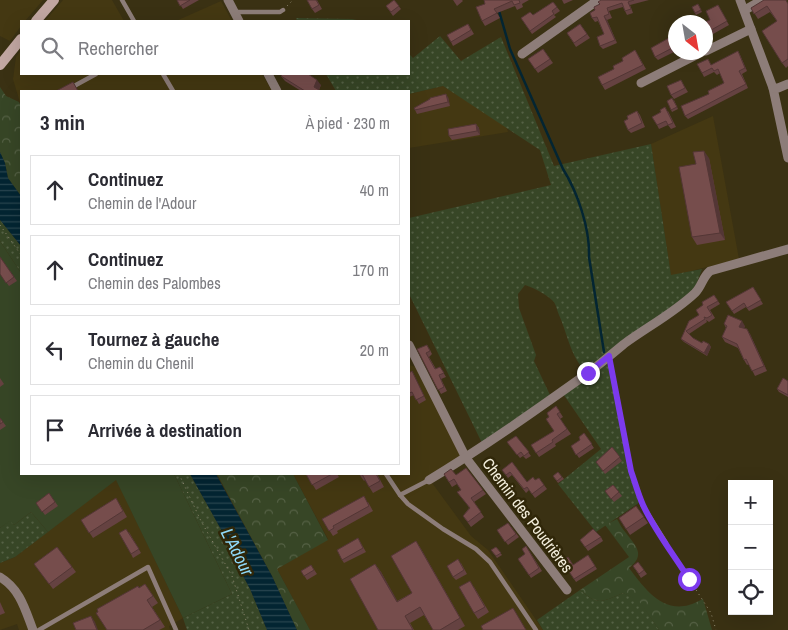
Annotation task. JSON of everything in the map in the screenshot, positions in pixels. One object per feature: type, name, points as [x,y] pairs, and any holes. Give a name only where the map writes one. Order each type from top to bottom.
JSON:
[{"type":"street","points":[[37,20],[54,0]]},
{"type":"street","points":[[228,0],[238,20]]},
{"type":"street","points":[[522,54],[598,0]]},
{"type":"street","points":[[740,0],[773,88],[788,158]]},
{"type":"street","points":[[745,10],[762,0]]},
{"type":"street","points":[[713,47],[750,28]]},
{"type":"street","points":[[0,65],[20,41]]},
{"type":"street","points":[[641,83],[686,60]]},
{"type":"street","points":[[269,75],[276,90]]},
{"type":"street","points":[[773,88],[788,84]]},
{"type":"street","points":[[466,458],[670,313],[695,293],[701,286],[704,277],[710,271],[788,249]]},
{"type":"street","name":"Chemin des Poudrières","points":[[410,347],[466,458],[567,590]]},
{"type":"street","name":"Chemin des Poudrières","points":[[429,480],[466,458]]},
{"type":"street","points":[[0,577],[11,585],[20,596],[33,630]]},
{"type":"lane","points":[[122,0],[133,20]]},
{"type":"lane","points":[[234,12],[280,12],[283,10]]},
{"type":"lane","points":[[67,90],[94,75]]},
{"type":"lane","points":[[164,75],[172,90]]},
{"type":"lane","points":[[609,356],[633,478],[643,506],[666,543]]},
{"type":"lane","points":[[387,475],[400,496],[408,504],[443,529],[476,549],[490,562],[536,630]]},
{"type":"lane","points":[[400,496],[429,480]]},
{"type":"lane","points":[[39,630],[148,567],[176,630]]},
{"type":"path","points":[[283,10],[293,0]]},
{"type":"path","points":[[0,226],[20,254]]},
{"type":"path","points":[[179,475],[201,521],[232,576],[249,630]]},
{"type":"path","points":[[666,543],[711,613],[716,630]]},
{"type":"shaded area","points":[[0,0],[43,0],[26,20],[20,20],[20,27],[10,41],[0,36]]},
{"type":"shaded area","points":[[63,0],[112,0],[123,20],[46,20]]},
{"type":"shaded area","points":[[221,1],[231,20],[178,20]]},
{"type":"shaded area","points":[[20,51],[20,75],[263,75],[271,90],[20,90],[20,103],[13,79],[16,57]]},
{"type":"shaded area","points":[[443,86],[506,126],[508,132],[410,148],[410,94]]},
{"type":"shaded area","points":[[713,116],[739,259],[671,276],[651,144]]},
{"type":"shaded area","points":[[410,365],[416,367],[461,456],[427,476],[471,536],[488,550],[543,630],[310,630],[277,569],[328,539],[294,475],[410,475]]},
{"type":"shaded area","points":[[116,479],[183,618],[169,626],[170,630],[19,630],[17,624],[0,630],[0,563],[15,557]]},
{"type":"green space","points":[[296,18],[356,20],[297,20]]},
{"type":"green space","points":[[440,36],[461,61],[501,37],[554,166],[651,144],[671,275],[702,269],[696,285],[690,293],[610,352],[632,470],[643,500],[596,532],[558,484],[601,449],[559,388],[585,371],[573,352],[554,302],[525,285],[518,294],[519,308],[536,355],[534,361],[550,395],[482,443],[410,296],[410,218],[551,185],[540,150],[443,86],[410,94],[410,90],[335,90],[327,75],[410,75],[410,55],[413,58]]},
{"type":"green space","points":[[0,87],[6,96],[20,104],[20,195],[8,178],[5,163],[0,152]]},
{"type":"green space","points":[[0,220],[20,245],[20,271],[0,241]]},
{"type":"green space","points":[[0,241],[20,271],[20,475],[174,475],[232,594],[183,618],[116,480],[48,532],[31,512],[14,525],[10,521],[0,528]]},
{"type":"green space","points":[[174,475],[191,475],[223,533],[267,630],[187,630],[183,618],[232,594]]},
{"type":"green space","points":[[218,475],[294,475],[328,540],[277,569],[310,630],[297,630],[272,576]]},
{"type":"green space","points":[[31,512],[48,532],[15,557],[0,563],[0,528],[10,520],[14,525]]},
{"type":"green space","points":[[617,519],[638,550],[637,559],[629,568],[640,582],[661,602],[670,605],[689,605],[703,599],[712,630],[659,630],[639,601],[623,593],[600,601],[580,590],[629,557],[605,525]]},
{"type":"green space","points":[[580,590],[600,601],[623,593],[639,600],[659,630],[543,630],[537,620]]},
{"type":"water","points":[[0,152],[5,163],[8,178],[20,195],[20,245],[0,220]]},
{"type":"water","name":"L'Adour","points":[[191,475],[217,475],[272,576],[297,630],[267,630],[223,533]]},
{"type":"building","points":[[177,0],[190,0],[180,6]]},
{"type":"building","points":[[307,0],[316,0],[319,5],[312,9]]},
{"type":"building","points":[[394,0],[399,6],[391,12],[386,6]]},
{"type":"building","points":[[484,0],[519,0],[520,3],[514,5],[512,1],[494,9],[497,13],[482,21],[476,7],[485,4]]},
{"type":"building","points":[[601,0],[634,0],[628,2],[631,9],[625,11],[622,3],[607,8],[609,14],[604,16],[615,40],[600,46],[597,37],[604,34],[597,17],[592,18],[590,13],[595,10],[594,7],[600,4],[598,2]]},
{"type":"building","points":[[764,0],[786,0],[788,4],[788,59],[782,63],[762,31],[777,21],[767,6],[754,14],[751,8]]},
{"type":"building","points":[[553,2],[557,7],[552,11],[554,14],[530,31],[521,18],[530,12],[533,15]]},
{"type":"building","points":[[698,4],[701,10],[695,13],[692,7]]},
{"type":"building","points":[[718,5],[727,21],[713,29],[713,15],[708,15],[706,11]]},
{"type":"building","points":[[468,24],[471,30],[451,42],[447,35]]},
{"type":"building","points":[[580,24],[587,34],[574,43],[567,33]]},
{"type":"building","points":[[668,38],[668,50],[655,57],[651,48]]},
{"type":"building","points":[[543,49],[550,59],[535,69],[528,59]]},
{"type":"building","points":[[635,50],[643,65],[602,85],[598,77],[614,69],[613,66],[623,61],[622,58]]},
{"type":"building","points":[[738,51],[745,68],[739,71],[746,84],[685,116],[681,106],[709,94],[708,91],[724,83],[718,69],[714,71],[712,68],[702,73],[697,64],[708,60],[711,65]]},
{"type":"building","points":[[310,75],[317,80],[314,87],[319,90],[303,90],[281,76]]},
{"type":"building","points":[[681,80],[685,88],[671,95],[667,86]]},
{"type":"building","points":[[73,82],[77,90],[58,90]]},
{"type":"building","points":[[446,94],[448,102],[415,110],[414,108],[430,98]]},
{"type":"building","points":[[672,98],[677,107],[671,110],[667,101]]},
{"type":"building","points":[[665,107],[673,123],[668,125],[666,121],[657,125],[652,117],[661,112],[660,110]]},
{"type":"building","points":[[637,111],[642,123],[628,130],[624,121],[628,119],[627,116]]},
{"type":"building","points":[[476,124],[477,131],[449,136],[448,129]]},
{"type":"building","points":[[704,151],[720,233],[692,237],[679,167],[696,164],[693,152]]},
{"type":"building","points":[[0,257],[14,277],[6,283],[0,274]]},
{"type":"building","points":[[753,287],[761,300],[747,308],[744,303],[732,311],[726,302]]},
{"type":"building","points":[[714,295],[718,301],[707,307],[712,315],[707,318],[704,317],[705,319],[686,331],[693,338],[702,343],[703,341],[709,344],[704,353],[681,339],[689,321],[699,315],[696,310],[703,305],[702,302]]},
{"type":"building","points":[[728,315],[742,321],[739,327],[747,329],[764,366],[752,371],[746,359],[744,360],[737,344],[722,337],[727,326],[724,324]]},
{"type":"building","points":[[427,345],[430,351],[426,353],[435,369],[440,367],[444,373],[439,375],[444,387],[438,390],[417,349]]},
{"type":"building","points":[[412,371],[424,396],[416,400],[412,392],[410,393],[410,372]]},
{"type":"building","points":[[783,378],[788,381],[788,395],[777,389]]},
{"type":"building","points":[[556,406],[560,412],[557,414],[567,429],[552,440],[553,442],[536,453],[531,445],[554,431],[546,419],[549,417],[547,413]]},
{"type":"building","points":[[584,433],[592,444],[576,455],[571,446],[580,440],[579,437]]},
{"type":"building","points":[[516,436],[529,452],[524,456],[521,452],[517,455],[507,442]]},
{"type":"building","points":[[612,447],[620,457],[603,471],[596,462]]},
{"type":"building","points":[[512,462],[527,482],[533,477],[535,480],[539,478],[544,485],[532,494],[527,487],[524,489],[510,472],[506,475],[502,470]]},
{"type":"building","points":[[466,468],[483,490],[471,498],[481,512],[468,522],[463,516],[470,508],[457,492],[461,490],[454,479],[449,482],[444,474],[451,469],[456,475]]},
{"type":"building","points":[[558,472],[562,477],[557,481],[553,476]]},
{"type":"building","points":[[307,475],[330,475],[312,485]]},
{"type":"building","points":[[363,475],[377,475],[380,481],[369,487]]},
{"type":"building","points":[[613,485],[619,492],[611,499],[605,491]]},
{"type":"building","points":[[49,493],[55,502],[42,512],[36,503]]},
{"type":"building","points":[[364,496],[369,506],[333,526],[334,528],[329,531],[322,519]]},
{"type":"building","points":[[116,498],[123,511],[89,533],[81,520]]},
{"type":"building","points":[[636,506],[644,517],[626,529],[619,518]]},
{"type":"building","points":[[508,523],[516,534],[505,542],[497,530]]},
{"type":"building","points":[[126,529],[139,549],[131,554],[119,533]]},
{"type":"building","points":[[593,529],[601,537],[585,547],[580,540]]},
{"type":"building","points":[[358,538],[363,548],[342,560],[337,550]]},
{"type":"building","points":[[416,541],[460,618],[440,630],[433,630],[420,607],[405,616],[413,630],[378,630],[350,579],[375,564],[397,602],[412,593],[391,556]]},
{"type":"building","points":[[526,546],[539,568],[529,575],[518,559],[525,554],[522,549]]},
{"type":"building","points":[[57,547],[72,567],[49,584],[34,564]]},
{"type":"building","points":[[496,547],[501,553],[496,556],[491,550]]},
{"type":"building","points":[[588,555],[595,566],[574,579],[562,561],[568,557],[573,565]]},
{"type":"building","points":[[458,559],[464,570],[453,577],[447,566]]},
{"type":"building","points":[[638,562],[644,570],[639,574],[633,566]]},
{"type":"building","points":[[311,565],[314,570],[304,576],[301,571]]},
{"type":"building","points":[[470,581],[485,607],[474,613],[459,587]]},
{"type":"building","points":[[145,584],[153,596],[147,600],[160,620],[143,630],[107,630],[96,613],[98,612],[97,609]]},
{"type":"building","points":[[513,608],[526,630],[483,630],[481,626]]},
{"type":"building","points":[[91,616],[97,630],[76,630],[73,623]]},
{"type":"waterway","points":[[499,11],[510,49],[563,169],[574,189],[582,212],[589,246],[589,257],[604,352]]},
{"type":"route","points":[[588,373],[609,356],[631,471],[643,506],[689,579]]}]
